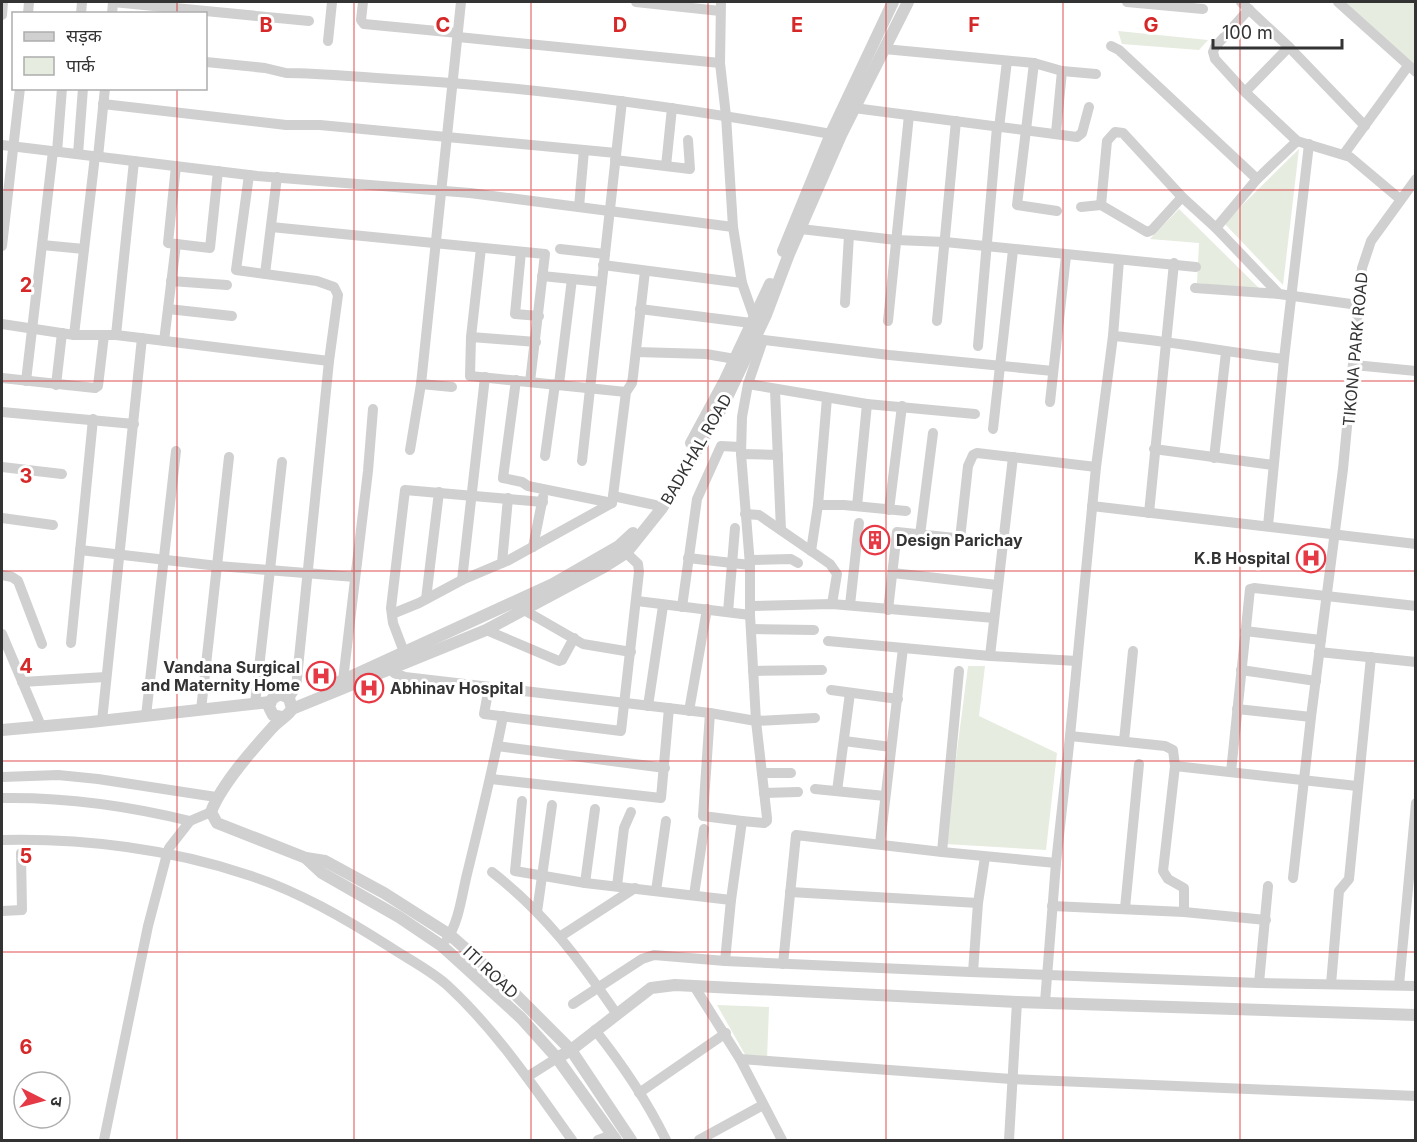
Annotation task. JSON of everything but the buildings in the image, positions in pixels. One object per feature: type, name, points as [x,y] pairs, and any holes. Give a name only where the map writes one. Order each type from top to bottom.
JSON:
[{"type":"street","points":[[2,15],[3,2]]},
{"type":"street","points":[[113,2],[309,21]]},
{"type":"street","points":[[328,41],[332,2]]},
{"type":"street","points":[[363,2],[361,20],[364,24],[720,63]]},
{"type":"street","points":[[410,450],[422,384],[461,2]]},
{"type":"street","points":[[636,2],[721,7],[720,63],[733,226],[742,283],[753,320],[640,309]]},
{"type":"street","name":"BADKHAL ROAD","points":[[291,703],[343,680],[486,630],[604,567],[662,508],[723,406],[754,339],[831,134],[893,2]]},
{"type":"street","name":"BADKHAL ROAD","points":[[291,703],[388,665],[404,652],[553,584],[622,549],[675,474],[735,359],[754,339],[753,320],[854,108],[908,2]]},
{"type":"street","points":[[1127,2],[1203,9]]},
{"type":"street","points":[[1338,2],[1412,69],[1344,154]]},
{"type":"street","points":[[1365,126],[1245,5],[1215,46],[1213,52],[1215,59],[1245,92],[1297,141],[1344,154],[1358,162],[1400,199]]},
{"type":"street","points":[[1110,46],[1119,50],[1257,179]]},
{"type":"street","points":[[1245,92],[1288,47]]},
{"type":"street","points":[[884,49],[1034,63],[1062,71],[1096,74]]},
{"type":"street","points":[[978,346],[998,128],[1007,61]]},
{"type":"street","points":[[207,62],[265,68],[286,73],[453,82],[622,101],[831,134]]},
{"type":"street","points":[[1034,63],[1017,206],[1057,211]]},
{"type":"street","points":[[1056,133],[1062,71]]},
{"type":"street","points":[[2,246],[20,90]]},
{"type":"street","points":[[26,381],[62,90]]},
{"type":"street","points":[[78,154],[83,90]]},
{"type":"street","points":[[74,335],[105,90]]},
{"type":"street","points":[[582,461],[622,101]]},
{"type":"street","points":[[103,104],[286,125],[320,125],[584,150],[690,169],[688,140]]},
{"type":"street","points":[[854,108],[1077,137],[1082,133],[1089,107]]},
{"type":"street","points":[[666,166],[672,108]]},
{"type":"street","points":[[888,321],[909,115]]},
{"type":"street","points":[[937,321],[956,121]]},
{"type":"street","points":[[1101,205],[1107,141],[1115,132],[1125,135],[1182,197],[1216,228],[1279,294]]},
{"type":"street","points":[[1216,228],[1257,179],[1297,141]]},
{"type":"street","points":[[1268,526],[1284,359],[1309,144]]},
{"type":"street","points":[[2,145],[249,175],[442,191],[733,226]]},
{"type":"street","points":[[579,207],[584,150]]},
{"type":"street","points":[[116,335],[134,161]]},
{"type":"street","points":[[177,166],[168,243],[176,244],[210,248],[218,171]]},
{"type":"street","points":[[2,798],[125,807],[190,821],[214,818],[216,797],[282,717],[290,713],[296,688],[337,290],[317,281],[236,270],[249,175]]},
{"type":"street","points":[[265,274],[277,177]]},
{"type":"street","name":"TIKONA PARK ROAD","points":[[1293,878],[1343,469],[1362,268],[1368,247],[1416,179]]},
{"type":"street","points":[[1082,207],[1101,205],[1147,232],[1152,230],[1182,197]]},
{"type":"street","points":[[271,227],[545,254],[530,382]]},
{"type":"street","points":[[796,229],[849,236],[986,246],[1196,267]]},
{"type":"street","points":[[845,303],[849,236]]},
{"type":"street","points":[[164,340],[176,244]]},
{"type":"street","points":[[42,245],[84,249]]},
{"type":"street","points":[[481,248],[471,337],[470,376],[626,392]]},
{"type":"street","points":[[560,249],[605,254]]},
{"type":"street","points":[[993,429],[1013,250]]},
{"type":"street","points":[[521,252],[515,314],[539,316]]},
{"type":"street","points":[[1050,402],[1066,255]]},
{"type":"street","points":[[1045,1002],[1056,863],[1071,736],[1096,467],[1113,336],[1119,260]]},
{"type":"street","points":[[1149,513],[1174,263]]},
{"type":"street","points":[[603,265],[742,283]]},
{"type":"street","points":[[612,500],[626,392],[632,383],[645,271]]},
{"type":"street","points":[[542,276],[602,282]]},
{"type":"street","points":[[545,456],[572,279]]},
{"type":"street","points":[[171,280],[227,285]]},
{"type":"street","points":[[1195,288],[1279,294],[1358,305]]},
{"type":"street","points":[[168,309],[232,316]]},
{"type":"street","points":[[2,324],[74,335],[116,335],[329,361]]},
{"type":"street","points":[[56,385],[62,333]]},
{"type":"street","points":[[2,378],[92,389],[98,386],[104,335]]},
{"type":"street","points":[[1113,336],[1165,341],[1284,359]]},
{"type":"street","points":[[471,337],[536,342]]},
{"type":"street","points":[[102,721],[142,338]]},
{"type":"street","points":[[710,713],[704,816],[742,822],[767,821],[756,722],[750,562],[740,450],[742,417],[754,339],[889,356],[1053,371]]},
{"type":"street","points":[[636,352],[706,354],[735,359]]},
{"type":"street","points":[[1214,458],[1226,352]]},
{"type":"street","points":[[1354,365],[1416,371]]},
{"type":"street","points":[[462,580],[485,377]]},
{"type":"street","points":[[516,380],[503,478],[522,482],[528,486],[655,505]]},
{"type":"street","points":[[422,384],[452,387]]},
{"type":"street","points":[[748,384],[867,404],[975,414]]},
{"type":"street","points":[[775,390],[781,530]]},
{"type":"street","points":[[811,551],[818,505],[827,398]]},
{"type":"street","points":[[857,506],[867,404]]},
{"type":"street","points":[[889,510],[902,406]]},
{"type":"street","points":[[343,680],[373,410]]},
{"type":"street","points":[[2,412],[134,424]]},
{"type":"street","points":[[71,643],[93,419]]},
{"type":"street","points":[[920,535],[933,433]]},
{"type":"street","points":[[682,607],[697,499],[721,446],[778,455]]},
{"type":"street","points":[[1154,449],[1273,465]]},
{"type":"street","points":[[146,716],[176,451]]},
{"type":"street","points":[[960,539],[968,466],[973,455],[977,453],[1096,467]]},
{"type":"street","points":[[201,710],[230,457]]},
{"type":"street","points":[[990,656],[1013,457]]},
{"type":"street","points":[[255,704],[282,462]]},
{"type":"street","points":[[2,467],[62,474]]},
{"type":"street","points":[[533,547],[545,488]]},
{"type":"street","points":[[404,652],[392,614],[396,556],[405,490],[543,502]]},
{"type":"street","points":[[426,599],[439,492]]},
{"type":"street","points":[[502,563],[508,498]]},
{"type":"street","points":[[392,614],[533,547],[612,500]]},
{"type":"street","points":[[818,505],[906,511]]},
{"type":"street","points":[[1092,506],[1416,543]]},
{"type":"street","points":[[745,514],[759,514],[830,564],[836,571],[832,604]]},
{"type":"street","points":[[2,518],[53,525]]},
{"type":"street","points":[[850,605],[859,523]]},
{"type":"street","points":[[728,612],[735,528]]},
{"type":"street","points":[[888,610],[897,532],[1003,543]]},
{"type":"street","points":[[489,687],[484,714],[621,731],[639,572],[638,564],[622,549]]},
{"type":"street","points":[[80,550],[164,561],[271,568],[355,577]]},
{"type":"street","points":[[688,558],[732,563],[791,559],[798,563]]},
{"type":"street","points":[[893,573],[997,585]]},
{"type":"street","points":[[2,575],[18,581],[42,644]]},
{"type":"street","points":[[1231,772],[1249,590],[1252,588],[1416,606]]},
{"type":"street","points":[[637,602],[728,612],[832,604],[994,618]]},
{"type":"street","points":[[512,603],[583,644],[631,652]]},
{"type":"street","points":[[648,706],[663,606]]},
{"type":"street","points":[[690,711],[706,609]]},
{"type":"street","points":[[751,629],[814,630]]},
{"type":"street","points":[[486,630],[556,661],[562,660],[573,638]]},
{"type":"street","points":[[1245,631],[1321,640]]},
{"type":"street","points":[[2,634],[41,726]]},
{"type":"street","points":[[828,641],[990,656],[1077,661]]},
{"type":"street","points":[[880,844],[903,648]]},
{"type":"street","points":[[1124,741],[1133,651]]},
{"type":"street","points":[[1319,652],[1416,662]]},
{"type":"street","points":[[1331,984],[1339,891],[1349,879],[1371,657]]},
{"type":"street","points":[[388,665],[399,676],[710,713],[756,722],[815,718]]},
{"type":"street","points":[[753,671],[822,670]]},
{"type":"street","points":[[1241,670],[1316,681]]},
{"type":"street","points":[[942,852],[959,671]]},
{"type":"street","points":[[22,682],[106,677]]},
{"type":"street","points":[[831,690],[898,699]]},
{"type":"street","points":[[837,791],[850,693]]},
{"type":"street","points":[[2,730],[255,704],[270,702],[280,694],[291,703]]},
{"type":"street","points":[[270,702],[273,715],[282,717]]},
{"type":"street","points":[[661,809],[669,708]]},
{"type":"street","points":[[1237,709],[1311,717]]},
{"type":"street","points":[[442,946],[450,934],[458,911],[503,716]]},
{"type":"street","points":[[1071,736],[1169,747],[1175,753],[1163,871],[1168,879],[1184,888],[1184,912]]},
{"type":"street","points":[[844,741],[891,747]]},
{"type":"street","points":[[497,746],[665,768]]},
{"type":"street","points":[[1125,908],[1139,764]]},
{"type":"street","points":[[1175,766],[1357,786]]},
{"type":"street","points":[[762,773],[791,773]]},
{"type":"street","points":[[2,777],[68,776],[216,797]]},
{"type":"street","points":[[490,779],[661,798]]},
{"type":"street","points":[[816,789],[885,796]]},
{"type":"street","points":[[764,794],[798,792]]},
{"type":"street","points":[[513,888],[522,801]]},
{"type":"street","points":[[1399,985],[1411,898],[1416,803]]},
{"type":"street","points":[[537,912],[544,876],[552,805]]},
{"type":"street","points":[[585,883],[595,809]]},
{"type":"street","points":[[617,886],[624,828],[631,812]]},
{"type":"street","name":"ITI ROAD","points":[[214,818],[306,858],[325,861],[375,887],[450,934],[501,980],[571,1050],[632,1140]]},
{"type":"street","points":[[104,1140],[148,926],[167,854],[190,821]]},
{"type":"street","points":[[656,891],[666,821]]},
{"type":"street","points":[[725,961],[742,822]]},
{"type":"street","points":[[694,895],[704,829]]},
{"type":"street","points":[[783,964],[796,835],[1056,863]]},
{"type":"street","points":[[2,840],[30,839],[97,843],[167,854],[249,875],[306,899],[369,934],[446,984],[490,1031],[572,1140]]},
{"type":"street","points":[[2,911],[21,910],[21,853]]},
{"type":"street","points":[[973,972],[978,903],[985,857]]},
{"type":"street","name":"ITI ROAD","points":[[306,858],[322,873],[399,917],[442,946],[521,1018],[556,1058],[614,1138]]},
{"type":"street","points":[[492,872],[513,888],[561,936],[616,1013]]},
{"type":"street","points":[[515,872],[585,883],[731,900]]},
{"type":"street","points":[[1259,983],[1268,886]]},
{"type":"street","points":[[561,936],[635,888]]},
{"type":"street","points":[[790,892],[978,903]]},
{"type":"street","points":[[1052,906],[1125,908],[1266,920]]},
{"type":"street","points":[[573,1004],[597,986],[642,959],[654,955],[725,961],[973,972],[1259,983],[1416,986]]},
{"type":"street","points":[[526,1077],[571,1050],[651,988],[675,985],[1017,1002],[1416,1015]]},
{"type":"street","points":[[694,986],[726,1034],[782,1140]]},
{"type":"street","points":[[1009,1140],[1017,1002]]},
{"type":"street","points":[[595,1030],[656,1118],[666,1140]]},
{"type":"street","points":[[639,1093],[726,1034]]},
{"type":"street","points":[[740,1059],[1011,1079],[1416,1096]]},
{"type":"street","points":[[699,1140],[763,1105]]},
{"type":"street","points":[[598,1140],[614,1138]]},
{"type":"green space","points":[[1345,2],[1415,2],[1415,66]]},
{"type":"green space","points":[[1118,31],[1208,40],[1199,50],[1122,44]]},
{"type":"green space","points":[[1299,149],[1283,285],[1224,223]]},
{"type":"green space","points":[[1179,209],[1261,290],[1197,283],[1199,243],[1150,239]]},
{"type":"green space","points":[[968,666],[985,666],[979,716],[1057,753],[1046,850],[945,844]]},
{"type":"green space","points":[[717,1005],[769,1007],[767,1059],[747,1058]]},
{"type":"place","name":"Design Parichay","points":[[875,540]]},
{"type":"place","name":"K.B Hospital","points":[[1311,558]]},
{"type":"place","name":"Vandana Surgical and Maternity Home","points":[[321,676]]},
{"type":"place","name":"Abhinav Hospital","points":[[369,688]]}]
